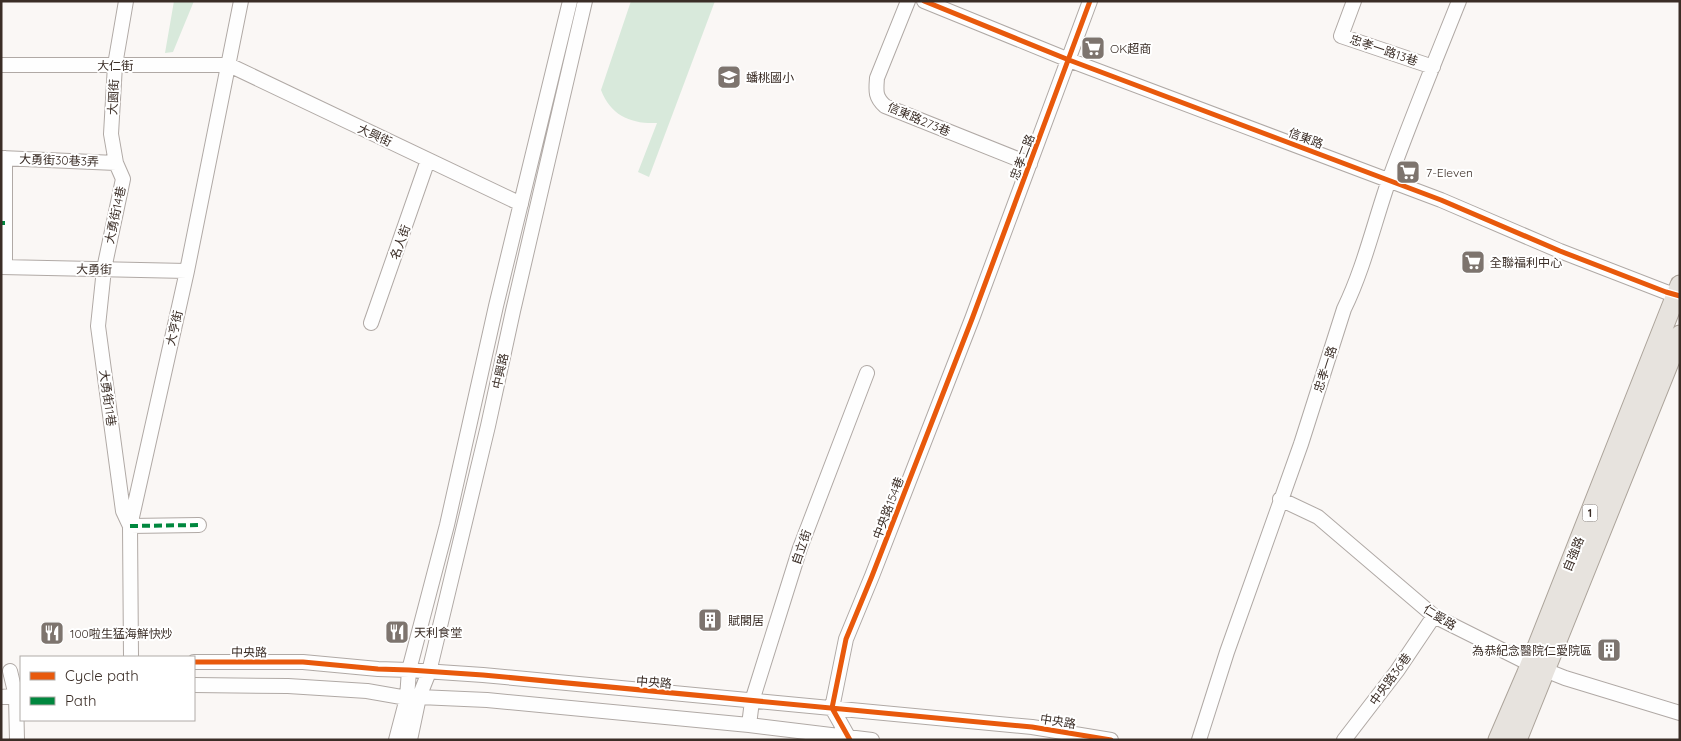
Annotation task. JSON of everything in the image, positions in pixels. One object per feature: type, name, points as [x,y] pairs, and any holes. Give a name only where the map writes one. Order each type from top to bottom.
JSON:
[{"type":"main road","name":"自強路","points":[[1517,740],[1538,667],[1678,292]]},
{"type":"main road","name":"自強路","points":[[1498,740],[1538,667],[1680,335]]},
{"type":"street","name":"大園街","points":[[116,163],[112,134],[115,65],[126,1]]},
{"type":"street","name":"大亨街","points":[[131,656],[130,526],[187,271],[241,1]]},
{"type":"street","name":"中興路","points":[[410,740],[413,697],[410,670],[447,525],[570,1]]},
{"type":"street","name":"中興路","points":[[396,740],[413,697],[429,672],[488,426],[512,311],[585,1]]},
{"type":"street","name":"信東路273巷","points":[[908,1],[877,78],[878,100],[885,106],[1030,164]]},
{"type":"street","name":"信東路","points":[[924,1],[1069,60],[1441,200],[1560,251],[1666,292],[1678,292]]},
{"type":"street","name":"忠孝二路","points":[[972,319],[1090,1]]},
{"type":"street","name":"忠孝一路13巷","points":[[1354,1],[1341,36],[1433,67]]},
{"type":"street","name":"忠孝一路","points":[[1198,740],[1280,499],[1301,444],[1344,309],[1352,293],[1367,251],[1389,180],[1459,1]]},
{"type":"street","name":"大仁街","points":[[1,65],[229,65]]},
{"type":"street","name":"大興街","points":[[229,65],[521,204]]},
{"type":"street","points":[[3,158],[3,267]]},
{"type":"street","name":"大勇街30巷3弄","points":[[3,158],[116,163]]},
{"type":"street","name":"名人街","points":[[371,323],[428,160]]},
{"type":"street","name":"大勇街14巷","points":[[104,269],[123,179],[116,163]]},
{"type":"street","name":"大勇街","points":[[3,267],[187,271]]},
{"type":"street","name":"大勇街11巷","points":[[104,269],[98,326],[123,511],[130,526]]},
{"type":"street","name":"中央路154巷","points":[[832,708],[846,638],[972,319]]},
{"type":"street","name":"自立街","points":[[749,725],[752,701],[800,548],[867,373]]},
{"type":"street","name":"仁愛路","points":[[1280,499],[1318,517],[1434,616],[1538,667],[1565,678],[1680,713]]},
{"type":"street","points":[[130,526],[198,525]]},
{"type":"street","points":[[447,525],[462,529]]},
{"type":"street","name":"中央路36巷","points":[[1344,740],[1397,671],[1434,616]]},
{"type":"street","name":"中央路","points":[[195,662],[304,662],[410,670],[1032,727],[1111,740]]},
{"type":"street","points":[[11,671],[18,695],[17,740]]},
{"type":"street","points":[[195,685],[288,686],[357,690],[413,697],[488,700],[749,725],[850,739],[872,740]]},
{"type":"street","points":[[1,697],[18,695]]},
{"type":"street","points":[[832,708],[850,739]]},
{"type":"green space","points":[[174,1],[194,1],[173,52],[165,53]]},
{"type":"green space","points":[[631,1],[715,1],[649,177],[638,172],[657,123],[639,122],[623,117],[610,106],[601,90]]},
{"type":"marked path","points":[[130,526],[199,525]]},
{"type":"cycle path","points":[[924,1],[1069,60],[1441,200],[1560,251],[1680,296]]},
{"type":"cycle path","points":[[850,740],[832,708],[846,639],[972,319],[1090,1]]},
{"type":"cycle path","points":[[195,662],[303,662],[378,669],[483,675],[1032,727],[1111,740]]},
{"type":"place","name":"OK超商","points":[[1093,48]]},
{"type":"place","name":"蟠桃國小","points":[[729,77]]},
{"type":"place","name":"7-Eleven","points":[[1408,172]]},
{"type":"place","name":"全聯福利中心","points":[[1473,262]]},
{"type":"place","name":"賦閣居","points":[[710,620]]},
{"type":"place","name":"天利食堂","points":[[397,632]]},
{"type":"place","name":"100啦生猛海鮮快炒","points":[[52,633]]},
{"type":"place","name":"為恭紀念醫院仁愛院區","points":[[1609,650]]}]
